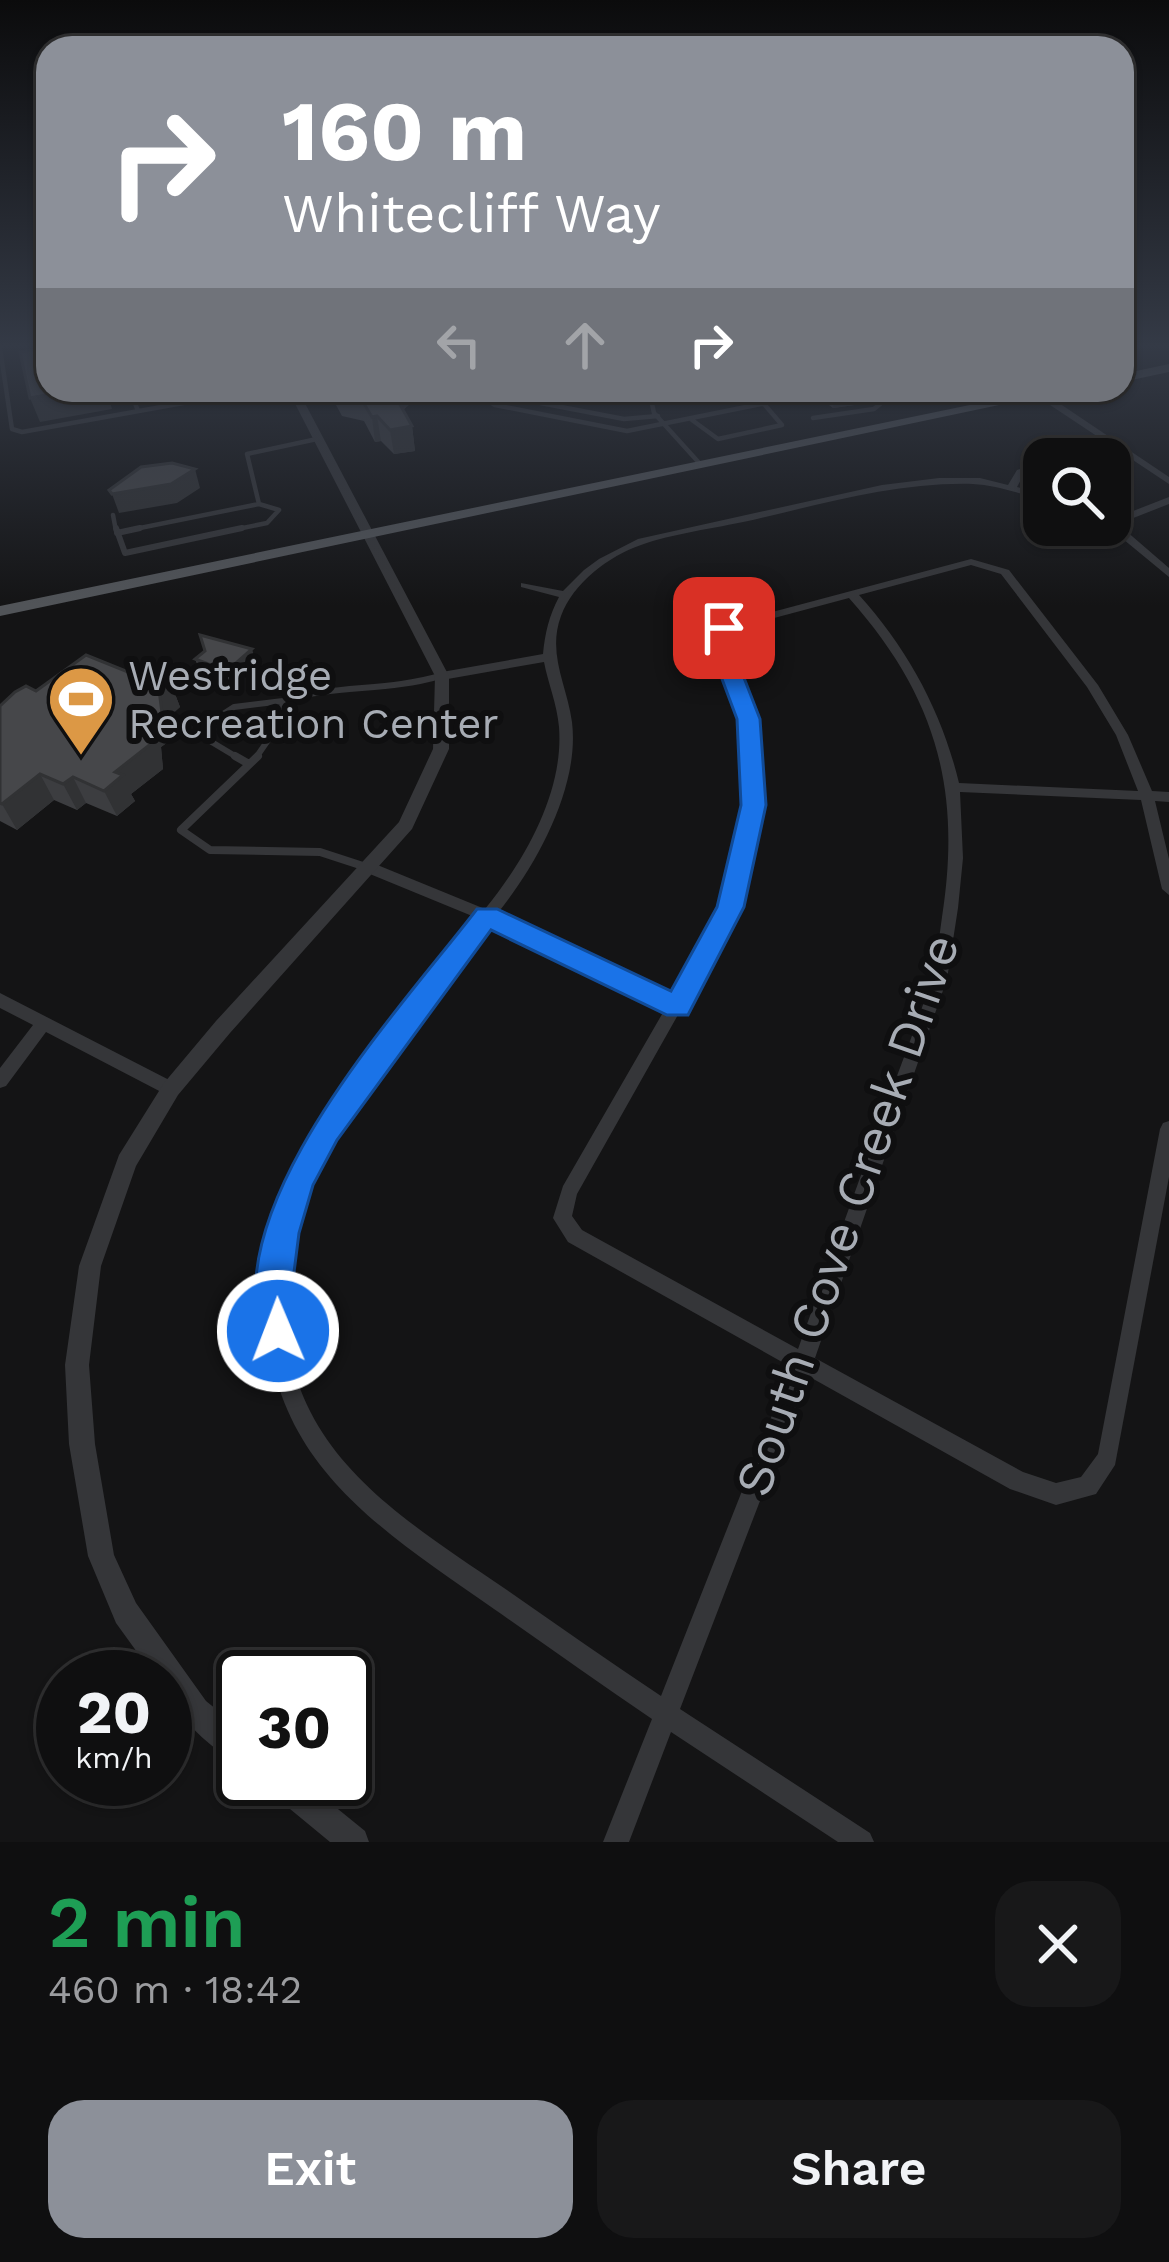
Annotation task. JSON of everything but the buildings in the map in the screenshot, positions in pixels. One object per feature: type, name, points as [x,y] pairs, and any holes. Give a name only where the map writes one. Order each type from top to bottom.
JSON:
[{"type":"main road","points":[[0,611],[852,434]]},
{"type":"street","points":[[216,1728],[196,1711],[126,1612],[101,1556],[82,1444],[77,1365],[90,1266],[127,1162],[172,1089],[223,1027],[406,825],[441,749],[442,676],[315,434]]},
{"type":"street","points":[[1099,434],[1169,481]]},
{"type":"street","points":[[861,1842],[666,1717],[362,1502],[311,1437],[282,1366],[273,1296],[282,1233],[298,1181],[326,1130],[521,871],[561,779],[566,733],[560,686],[549,657],[562,594],[604,558],[638,542],[883,488],[939,481],[1016,480],[1023,484]]},
{"type":"street","points":[[1131,515],[1169,500]]},
{"type":"street","points":[[1131,541],[1169,574]]},
{"type":"street","points":[[1169,889],[1147,796],[1122,735],[1091,685],[1005,572],[971,562],[724,628],[718,639],[749,719],[754,805],[730,907],[569,1192],[562,1218],[575,1236],[1018,1481],[1056,1494],[1088,1486],[1108,1458],[1169,1129]]},
{"type":"street","points":[[525,585],[562,594]]},
{"type":"street","name":"South Cove Creek Drive","points":[[616,1842],[803,1363],[939,979],[950,917],[953,787],[916,680],[876,619],[851,593]]},
{"type":"street","points":[[442,676],[549,657]]},
{"type":"street","points":[[953,787],[1169,797]]},
{"type":"street","points":[[370,868],[487,916],[677,1007]]},
{"type":"street","points":[[0,1000],[172,1089]]},
{"type":"street","points":[[0,1081],[44,1024]]},
{"type":"street","points":[[310,1806],[353,1842]]},
{"type":"lane","points":[[674,434],[701,465]]},
{"type":"lane","points":[[711,434],[718,439],[741,434]]},
{"type":"lane","points":[[259,504],[249,452],[317,439]]},
{"type":"lane","points":[[113,515],[117,532],[122,552],[131,553],[259,526],[278,515],[275,507],[259,504],[117,532]]},
{"type":"lane","points":[[249,764],[210,741],[210,723],[216,714],[235,706],[305,694],[401,687],[442,676]]},
{"type":"lane","points":[[284,700],[275,730],[249,764],[181,830],[189,841],[222,853],[322,852],[370,868]]},
{"type":"place","name":"Westridge Recreation Center","points":[[81,758]]},
{"type":"route","points":[[278,1331],[273,1296],[282,1233],[298,1181],[326,1130],[487,916],[677,1007],[730,907],[754,805],[749,719],[718,639],[724,628]]}]
